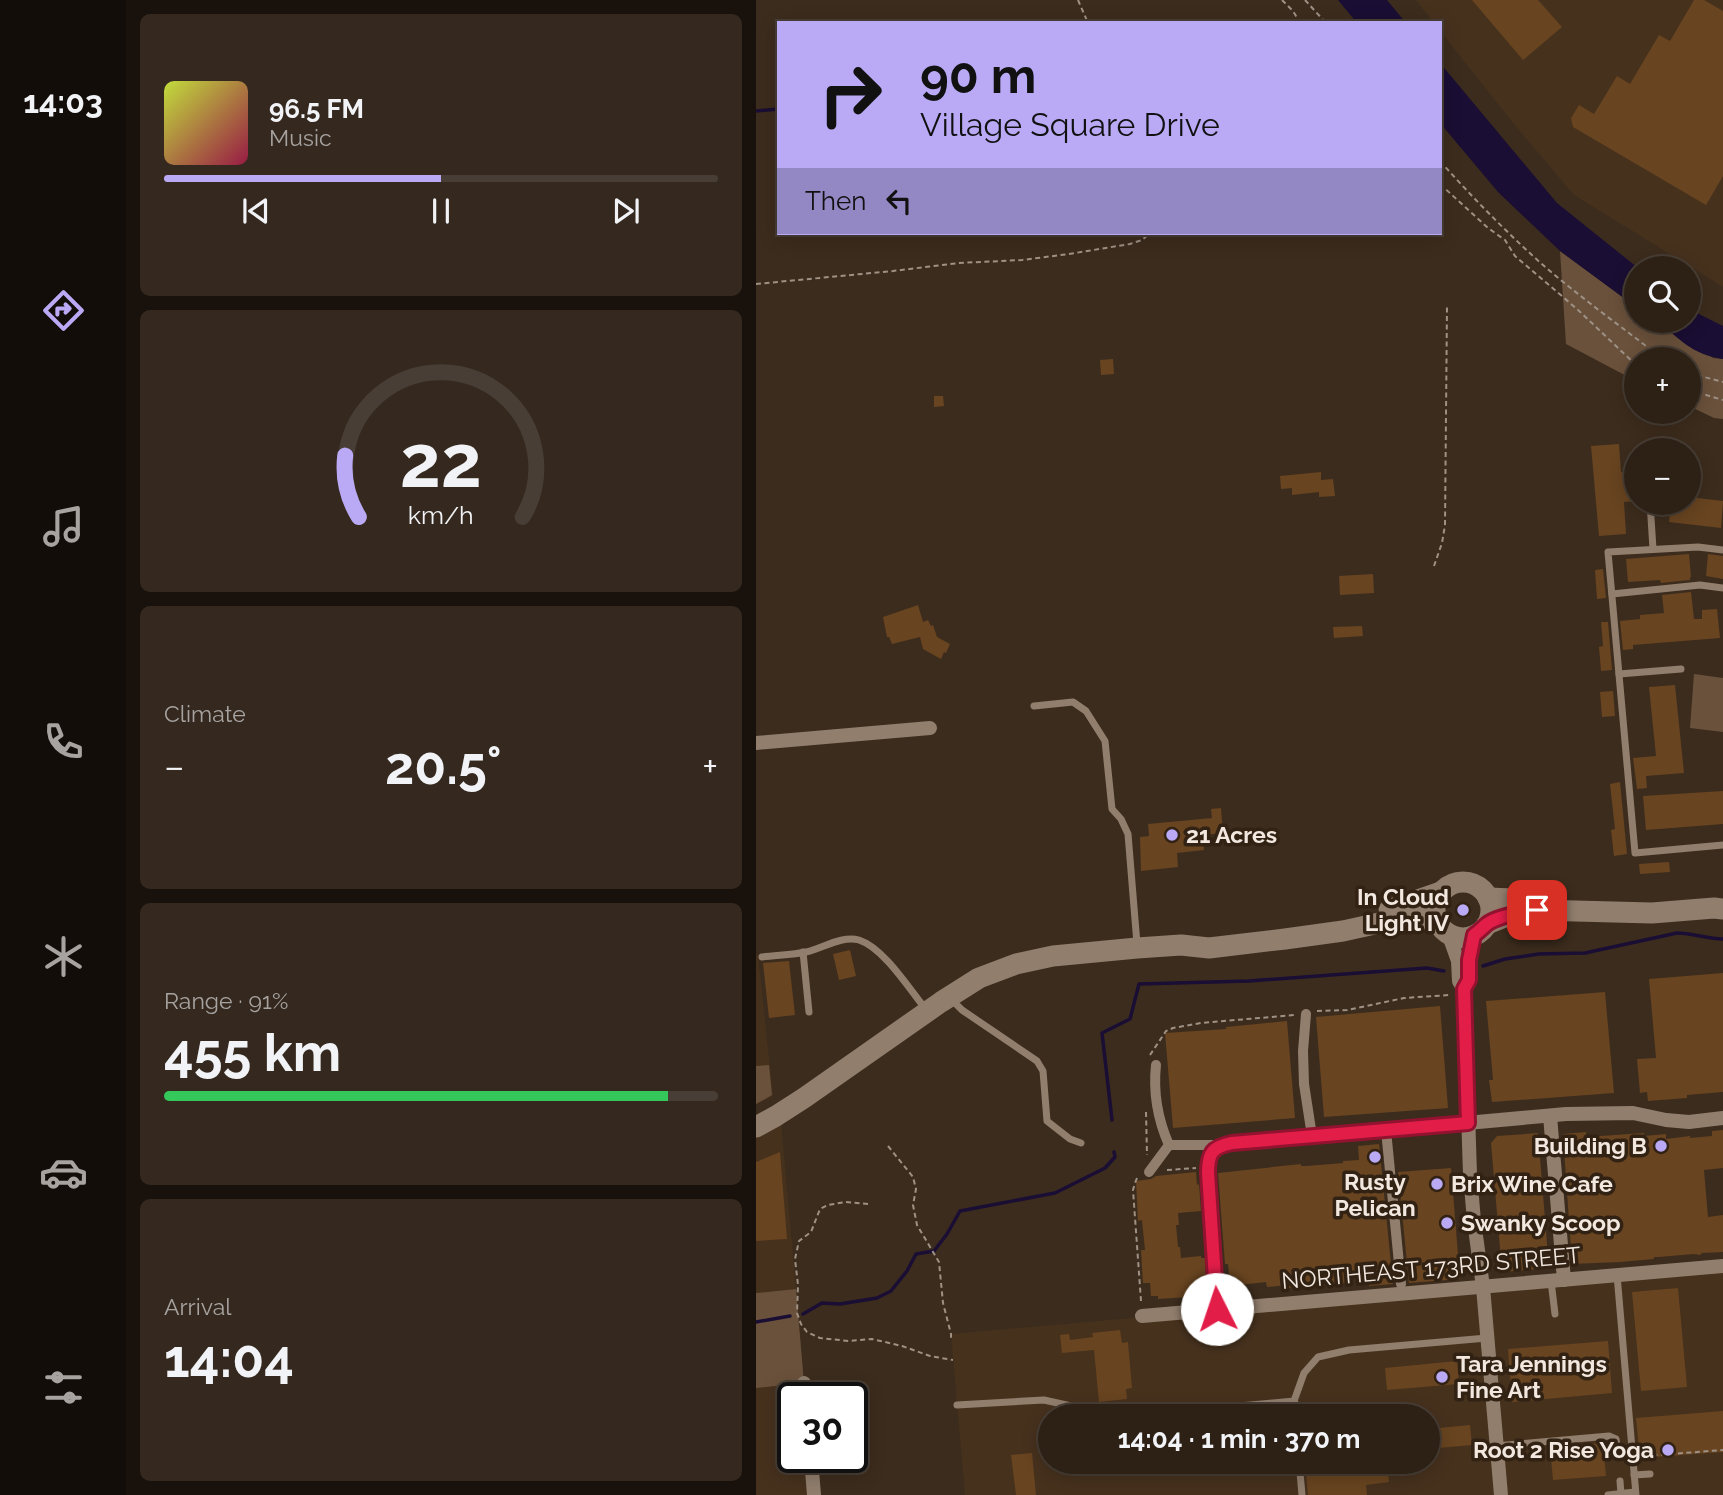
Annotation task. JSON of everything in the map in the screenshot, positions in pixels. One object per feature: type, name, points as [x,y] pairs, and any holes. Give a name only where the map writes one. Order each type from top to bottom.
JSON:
[{"type":"main road","points":[[1181,945],[1209,934],[1364,918],[1441,892],[1457,882],[1476,885],[1488,898],[1490,915],[1480,930]]},
{"type":"main road","points":[[1441,892],[1435,909],[1443,927]]},
{"type":"main road","points":[[1488,898],[1572,897],[1621,903],[1723,896]]},
{"type":"main road","points":[[756,1127],[804,1098],[949,996],[979,978],[1016,964],[1054,956],[1137,948],[1181,945],[1209,948],[1285,940],[1411,916],[1443,927],[1456,937],[1465,937],[1515,913],[1537,910],[1651,913],[1723,909]]},
{"type":"street","points":[[756,743],[930,728]]},
{"type":"street","points":[[1443,927],[1458,961],[1457,992],[1474,1222],[1483,1287],[1501,1495]]},
{"type":"street","points":[[1457,992],[1469,980],[1469,960],[1480,930]]},
{"type":"street","points":[[1306,1014],[1304,1084],[1312,1136]]},
{"type":"street","points":[[1151,1063],[1157,1105],[1169,1145]]},
{"type":"street","points":[[1169,1145],[1216,1150],[1312,1136],[1604,1112],[1633,1113],[1689,1122],[1723,1118]]},
{"type":"street","points":[[1550,1116],[1557,1281]]},
{"type":"street","points":[[1386,1130],[1401,1284]]},
{"type":"street","points":[[1147,1172],[1169,1145]]},
{"type":"street","points":[[1216,1150],[1208,1162],[1208,1173],[1217,1309]]},
{"type":"street","name":"NORTHEAST 173RD STREET","points":[[1142,1316],[1723,1266]]},
{"type":"street","points":[[812,1473],[814,1495]]},
{"type":"lane","points":[[1651,515],[1653,549]]},
{"type":"lane","points":[[1723,550],[1698,547],[1608,552],[1634,853],[1723,845]]},
{"type":"lane","points":[[1612,594],[1700,585],[1723,588]]},
{"type":"lane","points":[[1619,674],[1681,669]]},
{"type":"lane","points":[[1034,706],[1073,702],[1086,711],[1105,741],[1112,809],[1121,819],[1128,834],[1137,948]]},
{"type":"lane","points":[[762,957],[803,952],[830,943],[857,939],[874,948],[882,956],[927,1011]]},
{"type":"lane","points":[[803,952],[809,1012]]},
{"type":"lane","points":[[949,996],[962,1010],[1037,1061],[1043,1071],[1046,1121],[1070,1139],[1081,1143]]},
{"type":"lane","points":[[1611,1495],[1636,1494],[1617,1275]]},
{"type":"lane","points":[[1555,1314],[1557,1281]]},
{"type":"lane","points":[[1294,1404],[1304,1373],[1318,1357],[1349,1350],[1487,1338]]},
{"type":"lane","points":[[957,1405],[1044,1400],[1071,1406],[1153,1414],[1294,1401]]},
{"type":"lane","points":[[1496,1446],[1609,1436],[1616,1439],[1617,1445]]},
{"type":"lane","points":[[1300,1474],[1301,1495]]},
{"type":"lane","points":[[1634,1475],[1650,1474]]},
{"type":"lane","points":[[1620,1481],[1621,1494]]},
{"type":"path","points":[[1078,0],[1087,21]]},
{"type":"path","points":[[1282,0],[1299,21]]},
{"type":"path","points":[[1305,0],[1324,21]]},
{"type":"path","points":[[1442,163],[1542,264],[1648,347]]},
{"type":"path","points":[[1442,186],[1505,240],[1515,256],[1624,354]]},
{"type":"path","points":[[756,284],[959,263],[1022,260],[1130,244],[1148,235]]},
{"type":"path","points":[[1434,566],[1445,525],[1447,305]]},
{"type":"path","points":[[1701,376],[1723,382]]},
{"type":"path","points":[[1701,394],[1723,400]]},
{"type":"path","points":[[1151,1063],[1163,1035],[1173,1028],[1314,1011],[1347,1010],[1404,998],[1425,998],[1457,992]]},
{"type":"path","points":[[1146,1112],[1147,1172]]},
{"type":"path","points":[[888,1146],[913,1177],[916,1189],[913,1205],[917,1225],[939,1262],[943,1303],[951,1340]]},
{"type":"path","points":[[1142,1316],[1133,1190],[1137,1178],[1147,1172],[1198,1168]]},
{"type":"path","points":[[868,1204],[845,1202],[820,1209],[811,1232],[799,1241],[795,1259],[797,1313],[801,1324],[807,1332],[820,1338],[849,1341],[872,1339],[953,1360]]},
{"type":"path","points":[[1633,1457],[1723,1450]]},
{"type":"shaded area","points":[[1338,0],[1387,0],[1404,21],[1355,21]]},
{"type":"shaded area","points":[[1416,0],[1723,0],[1723,287],[1701,273],[1701,256],[1673,256],[1574,195],[1442,34],[1442,21],[1432,21]]},
{"type":"shaded area","points":[[1442,65],[1557,203],[1624,257],[1624,298],[1560,251],[1498,192],[1442,125]]},
{"type":"shaded area","points":[[1560,251],[1624,298],[1624,333],[1675,333],[1696,347],[1624,347],[1624,375],[1566,344]]},
{"type":"shaded area","points":[[1701,315],[1723,326],[1723,359],[1702,354],[1701,347],[1686,344],[1672,333],[1701,333]]},
{"type":"shaded area","points":[[1701,350],[1713,358],[1723,359],[1723,419],[1701,412]]},
{"type":"shaded area","points":[[1694,674],[1723,678],[1723,732],[1690,728]]},
{"type":"shaded area","points":[[756,955],[773,1096],[756,1105]]},
{"type":"shaded area","points":[[769,1065],[772,1095],[756,1104],[756,1066]]},
{"type":"shaded area","points":[[780,1111],[796,1289],[756,1293],[756,1127]]},
{"type":"shaded area","points":[[1723,1266],[1723,1495],[965,1495],[951,1334]]},
{"type":"shaded area","points":[[796,1289],[804,1382],[777,1382],[777,1386],[756,1388],[756,1293]]},
{"type":"shaded area","points":[[777,1386],[777,1473],[812,1473],[814,1495],[756,1495],[756,1388]]},
{"type":"building","points":[[1472,0],[1538,0],[1562,27],[1523,60]]},
{"type":"building","points":[[1694,0],[1704,0],[1723,11],[1723,176],[1706,205],[1573,127],[1571,118],[1579,105],[1594,114],[1617,76],[1630,84],[1659,35],[1670,41]]},
{"type":"building","points":[[1113,359],[1114,374],[1101,375],[1100,360]]},
{"type":"building","points":[[934,396],[943,396],[944,406],[934,407]]},
{"type":"building","points":[[1619,444],[1621,472],[1624,472],[1626,534],[1599,536],[1591,446]]},
{"type":"building","points":[[1321,472],[1321,480],[1333,479],[1335,496],[1319,497],[1319,492],[1292,495],[1292,488],[1281,489],[1280,476]]},
{"type":"building","points":[[1701,498],[1723,501],[1721,528],[1669,522],[1670,515],[1701,515]]},
{"type":"building","points":[[1689,554],[1690,580],[1628,582],[1626,559]]},
{"type":"building","points":[[1708,554],[1723,556],[1723,579],[1706,576]]},
{"type":"building","points":[[1603,569],[1606,598],[1597,599],[1595,570]]},
{"type":"building","points":[[1373,574],[1374,593],[1340,595],[1339,576]]},
{"type":"building","points":[[1691,592],[1694,619],[1702,619],[1702,610],[1717,609],[1720,638],[1633,645],[1633,649],[1623,650],[1620,621],[1640,619],[1640,615],[1664,613],[1662,595]]},
{"type":"building","points":[[918,605],[923,622],[928,620],[937,637],[950,644],[941,659],[923,649],[920,637],[892,644],[887,637],[883,617]]},
{"type":"building","points":[[1601,622],[1608,622],[1612,670],[1601,671]]},
{"type":"building","points":[[1362,626],[1363,636],[1334,638],[1333,627]]},
{"type":"building","points":[[1675,685],[1684,773],[1646,776],[1647,788],[1637,789],[1633,758],[1656,756],[1649,687]]},
{"type":"building","points":[[1613,691],[1615,716],[1602,717],[1600,692]]},
{"type":"building","points":[[1620,782],[1627,854],[1614,856],[1611,830],[1615,829],[1610,784]]},
{"type":"building","points":[[1723,791],[1723,824],[1646,830],[1643,796]]},
{"type":"building","points":[[1221,808],[1223,833],[1203,835],[1204,850],[1177,853],[1178,867],[1141,871],[1140,837],[1149,836],[1148,824],[1212,818],[1211,809]]},
{"type":"building","points":[[1669,862],[1670,872],[1640,874],[1639,864]]},
{"type":"building","points":[[850,950],[856,976],[839,980],[833,954]]},
{"type":"building","points":[[789,961],[795,1015],[769,1018],[763,963]]},
{"type":"building","points":[[1723,973],[1723,1092],[1648,1101],[1647,1092],[1640,1093],[1637,1059],[1656,1058],[1649,979]]},
{"type":"building","points":[[1605,992],[1614,1093],[1492,1102],[1489,1080],[1493,1080],[1486,1001]]},
{"type":"building","points":[[1440,1006],[1448,1108],[1324,1117],[1316,1017]]},
{"type":"building","points":[[1287,1021],[1295,1118],[1173,1128],[1165,1033]]},
{"type":"building","points":[[1723,1130],[1723,1168],[1704,1170],[1708,1217],[1723,1215],[1723,1252],[1572,1264],[1563,1134],[1586,1132],[1586,1137],[1666,1134],[1666,1139],[1712,1136],[1712,1131]]},
{"type":"building","points":[[1538,1133],[1549,1268],[1502,1272],[1491,1143],[1497,1136]]},
{"type":"building","points":[[1379,1144],[1393,1284],[1369,1286],[1369,1276],[1346,1278],[1347,1283],[1289,1288],[1289,1285],[1267,1287],[1266,1282],[1230,1284],[1228,1264],[1225,1264],[1218,1173],[1301,1164],[1307,1166],[1343,1163],[1359,1160],[1358,1146]]},
{"type":"building","points":[[780,1152],[787,1239],[756,1241],[756,1162]]},
{"type":"building","points":[[1451,1168],[1460,1279],[1409,1283],[1398,1172]]},
{"type":"building","points":[[1196,1172],[1201,1211],[1178,1213],[1179,1225],[1176,1225],[1181,1258],[1205,1258],[1204,1296],[1158,1299],[1158,1296],[1151,1296],[1150,1283],[1143,1283],[1141,1250],[1145,1250],[1142,1220],[1138,1221],[1136,1181]]},
{"type":"building","points":[[1678,1288],[1687,1387],[1641,1391],[1632,1292]]},
{"type":"building","points":[[1120,1330],[1122,1343],[1128,1342],[1132,1388],[1126,1389],[1127,1399],[1099,1402],[1094,1350],[1062,1353],[1060,1335],[1069,1334],[1070,1340],[1093,1337],[1092,1333]]},
{"type":"building","points":[[1608,1341],[1612,1393],[1512,1402],[1508,1349]]},
{"type":"building","points":[[1457,1361],[1459,1384],[1387,1390],[1385,1368]]},
{"type":"building","points":[[1723,1411],[1723,1452],[1640,1458],[1636,1418]]},
{"type":"building","points":[[1470,1425],[1472,1445],[1440,1448],[1440,1428]]},
{"type":"building","points":[[1603,1443],[1606,1476],[1553,1480],[1550,1447]]},
{"type":"building","points":[[1032,1453],[1036,1495],[1016,1495],[1011,1455]]},
{"type":"building","points":[[1306,1474],[1388,1474],[1389,1482],[1366,1485],[1367,1495],[1308,1495]]},
{"type":"waterway","points":[[756,111],[777,109]]},
{"type":"waterway","points":[[1483,966],[1505,959],[1539,954],[1585,953],[1677,933],[1723,939]]},
{"type":"waterway","points":[[1112,1120],[1102,1033],[1130,1019],[1139,984],[1249,981],[1427,968],[1444,971]]},
{"type":"waterway","points":[[803,1314],[822,1303],[840,1304],[877,1298],[891,1291],[916,1254],[934,1251],[960,1211],[1055,1193],[1105,1168],[1115,1157],[1114,1152]]},
{"type":"waterway","points":[[756,1322],[790,1316]]},
{"type":"place","name":"21 Acres","points":[[1172,835]]},
{"type":"place","name":"In Cloud Light IV","points":[[1463,910]]},
{"type":"place","name":"Building B","points":[[1661,1146]]},
{"type":"place","name":"Rusty Pelican","points":[[1375,1157]]},
{"type":"place","name":"Brix Wine Cafe","points":[[1437,1184]]},
{"type":"place","name":"Swanky Scoop","points":[[1447,1223]]},
{"type":"place","name":"Tara Jennings Fine Art","points":[[1442,1377]]},
{"type":"place","name":"Root 2 Rise Yoga","points":[[1668,1450]]},
{"type":"route","points":[[1217,1309],[1208,1173],[1210,1155],[1222,1145],[1232,1143],[1468,1123],[1464,989],[1469,980],[1469,960],[1474,935],[1487,924],[1502,918],[1537,910]]}]
